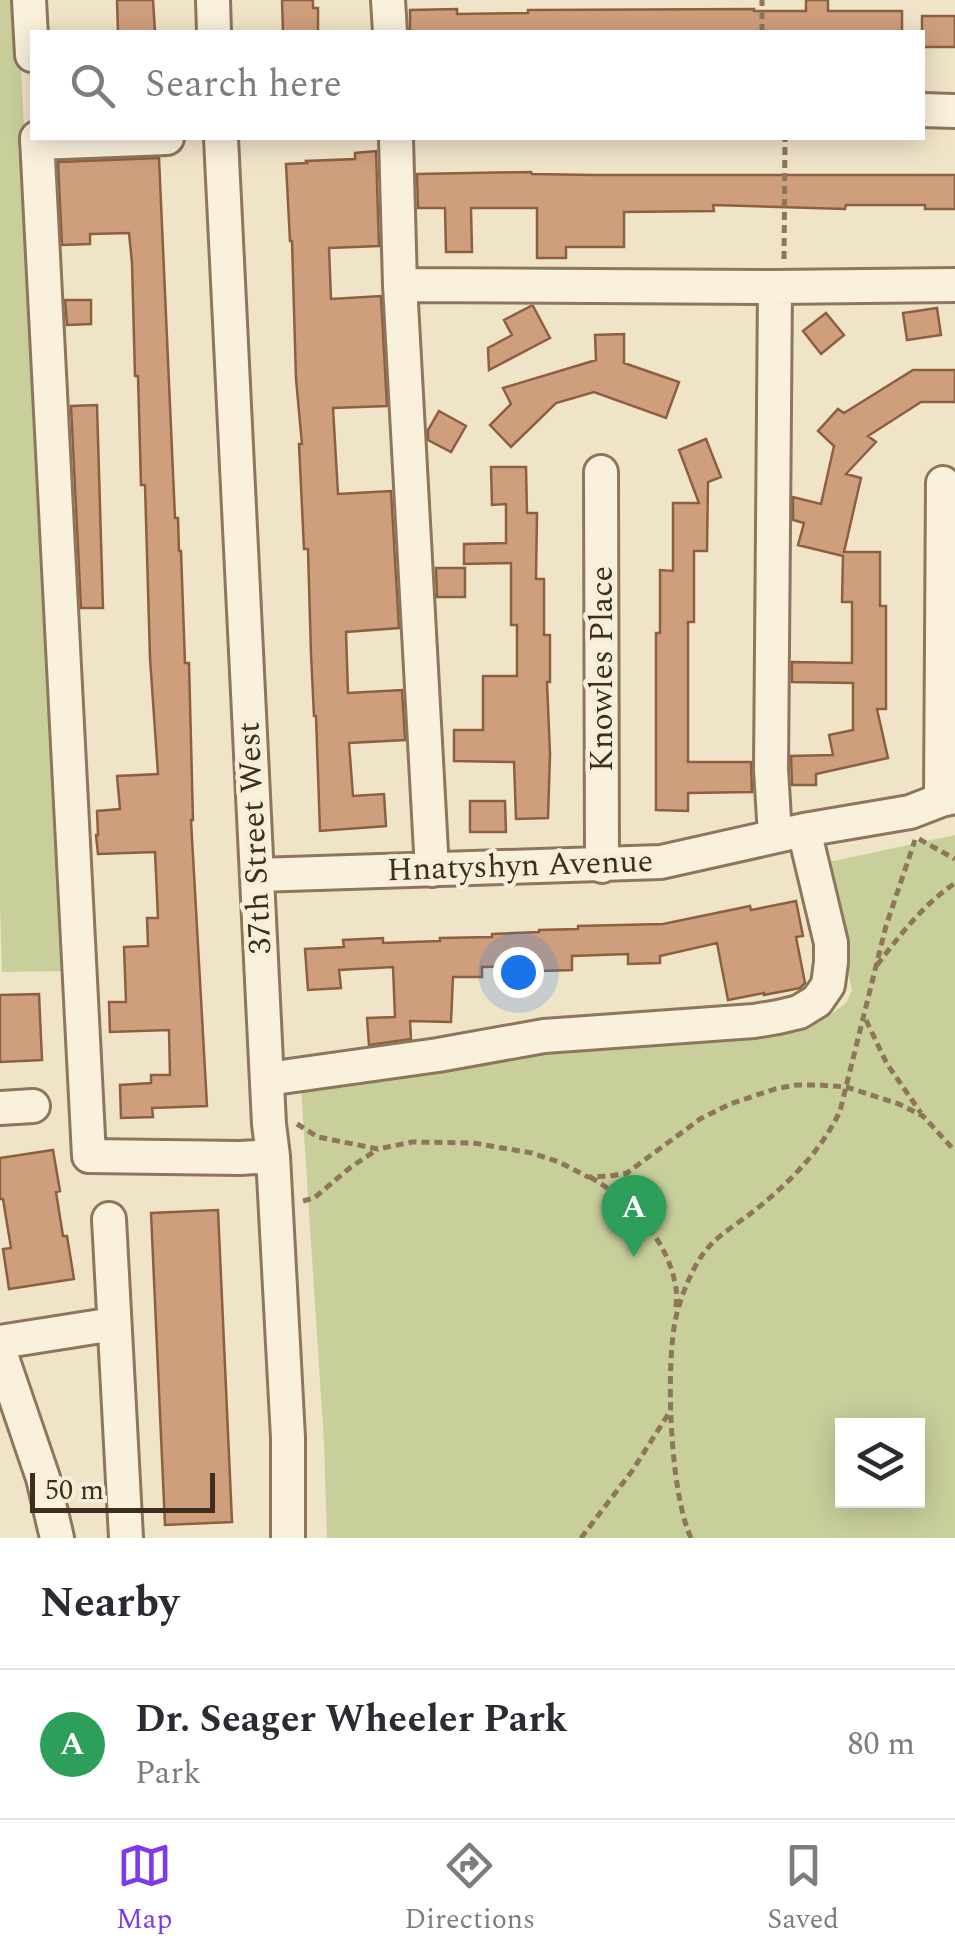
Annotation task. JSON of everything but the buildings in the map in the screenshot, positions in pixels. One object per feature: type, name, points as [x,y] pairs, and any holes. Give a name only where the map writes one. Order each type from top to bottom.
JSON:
[{"type":"street","points":[[30,0],[31,30]]},
{"type":"street","points":[[212,0],[214,30]]},
{"type":"street","points":[[388,0],[390,30]]},
{"type":"street","points":[[925,110],[955,111]]},
{"type":"street","points":[[37,140],[88,1156],[240,1158],[271,1140]]},
{"type":"street","name":"37th Street West","points":[[221,140],[288,1438],[288,1538]]},
{"type":"street","points":[[396,140],[400,284],[432,870]]},
{"type":"street","points":[[400,284],[955,286]]},
{"type":"street","points":[[267,1079],[544,1036],[754,1021],[799,1012],[818,1001],[828,986],[830,943],[789,833],[771,770],[779,287]]},
{"type":"street","name":"Knowles Place","points":[[601,472],[602,866]]},
{"type":"street","points":[[943,483],[948,798]]},
{"type":"street","name":"Hnatyshyn Avenue","points":[[257,875],[661,862],[789,833],[910,812],[948,798]]},
{"type":"street","points":[[0,1108],[33,1106]]},
{"type":"street","points":[[109,1219],[126,1538]]},
{"type":"street","points":[[0,1342],[114,1324]]},
{"type":"street","points":[[0,1352],[43,1478],[57,1538]]},
{"type":"path","points":[[762,0],[762,30]]},
{"type":"path","points":[[779,287],[785,140]]},
{"type":"path","points":[[676,1320],[703,1253],[774,1193],[830,1133],[840,1111],[886,926],[916,838],[955,859]]},
{"type":"path","points":[[876,968],[908,926],[955,884]]},
{"type":"path","points":[[865,1017],[888,1064],[922,1116],[955,1151]]},
{"type":"path","points":[[588,1176],[627,1172],[700,1119],[753,1095],[796,1085],[846,1086],[922,1116]]},
{"type":"path","points":[[271,1140],[299,1124],[318,1137],[378,1149]]},
{"type":"path","points":[[274,1203],[314,1198],[378,1149],[412,1142],[487,1144],[532,1153],[614,1190],[652,1232],[666,1257],[676,1288],[671,1410],[680,1498],[691,1538]]},
{"type":"path","points":[[580,1538],[632,1471],[671,1410]]},
{"type":"green space","points":[[0,0],[17,0],[71,971],[2,972]]},
{"type":"green space","points":[[955,835],[955,1538],[327,1538],[301,1088],[564,1050],[751,1036],[833,1013],[846,1003],[852,990],[824,863]]},
{"type":"place","name":"Dr. Seager Wheeler Park","points":[[634,1257]]}]
